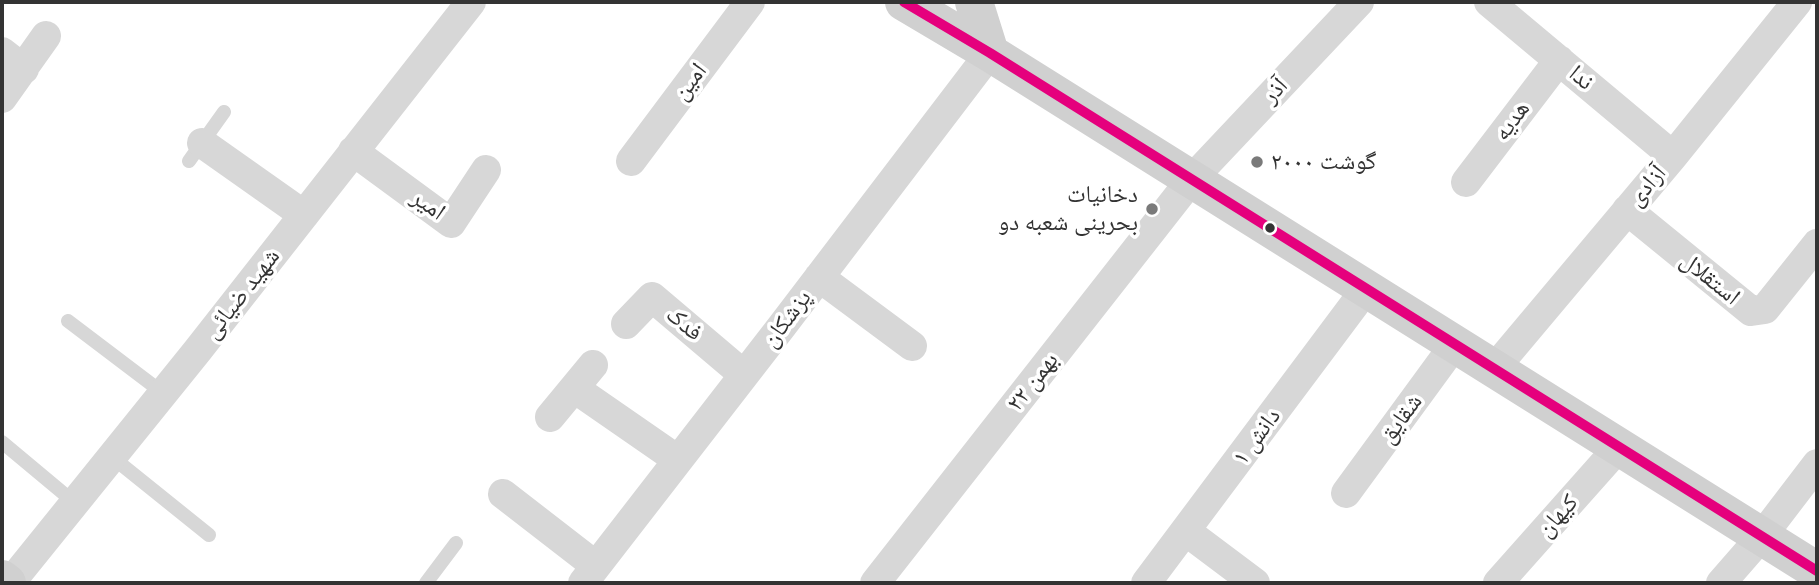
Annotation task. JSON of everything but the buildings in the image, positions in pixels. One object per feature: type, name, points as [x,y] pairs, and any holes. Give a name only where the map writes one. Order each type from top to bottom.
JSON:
[{"type":"main road","points":[[904,2],[990,53],[1817,571]]},
{"type":"main road","points":[[974,2],[990,53]]},
{"type":"main road","points":[[2,579],[8,583]]},
{"type":"street","name":"شهید ضیائی","points":[[8,583],[112,457],[471,2]]},
{"type":"street","name":"امین","points":[[631,161],[750,2]]},
{"type":"street","name":"آذر","points":[[1191,180],[1359,2]]},
{"type":"street","name":"ندا","points":[[1489,2],[1673,156]]},
{"type":"street","name":"آزادی","points":[[1494,369],[1673,156],[1797,2]]},
{"type":"street","points":[[2,98],[13,61],[46,36]]},
{"type":"street","name":"پزشکان","points":[[589,575],[990,53]]},
{"type":"street","name":"هدیه","points":[[1466,182],[1559,60]]},
{"type":"street","name":"امیر","points":[[354,151],[451,223],[486,170]]},
{"type":"street","points":[[196,152],[304,215]]},
{"type":"street","name":"۲۲ بهمن","points":[[875,583],[1191,180]]},
{"type":"street","name":"استقلال","points":[[1626,211],[1751,311],[1765,309],[1817,244]]},
{"type":"street","points":[[819,277],[912,346]]},
{"type":"street","name":"دانش ۱","points":[[1146,583],[1187,532],[1366,289]]},
{"type":"street","name":"فدک","points":[[626,324],[652,297],[744,375]]},
{"type":"street","name":"شقایق","points":[[1346,493],[1455,344]]},
{"type":"street","points":[[550,417],[583,377],[678,460]]},
{"type":"street","name":"کیهان","points":[[1498,583],[1618,448]]},
{"type":"street","points":[[1721,583],[1762,536],[1817,464]]},
{"type":"street","points":[[503,494],[589,575]]},
{"type":"street","points":[[1187,532],[1255,583]]},
{"type":"lane","points":[[196,152],[224,112]]},
{"type":"lane","points":[[68,321],[163,393]]},
{"type":"lane","points":[[2,442],[75,503]]},
{"type":"lane","points":[[112,457],[209,535]]},
{"type":"lane","points":[[426,583],[456,543]]},
{"type":"transit line","points":[[904,2],[990,53],[1817,571]]},
{"type":"place","name":"گوشت ۲۰۰۰","points":[[1257,162]]},
{"type":"place","name":"دخانیات بحرینی شعبه دو","points":[[1152,209]]}]
